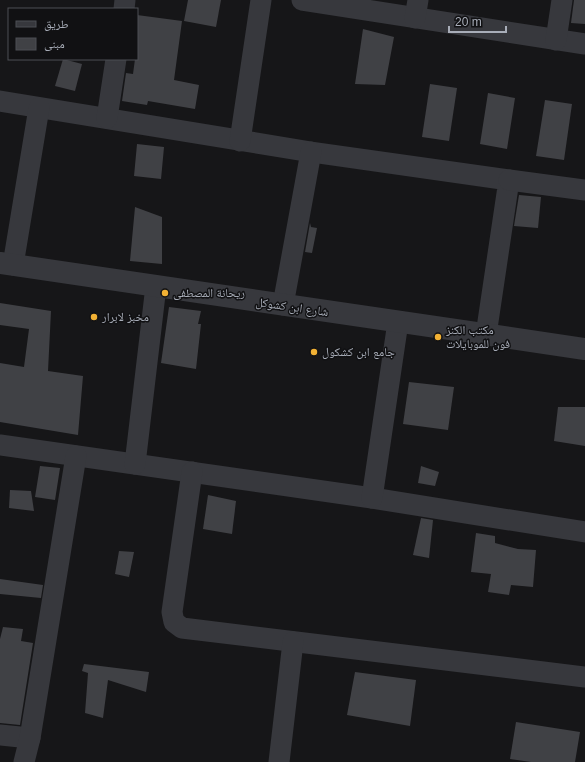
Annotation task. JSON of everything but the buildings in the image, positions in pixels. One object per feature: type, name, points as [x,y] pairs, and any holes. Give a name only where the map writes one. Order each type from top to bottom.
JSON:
[{"type":"street","points":[[240,141],[261,0]]},
{"type":"street","points":[[302,0],[417,9],[556,40],[585,44]]},
{"type":"street","points":[[556,40],[562,0]]},
{"type":"street","points":[[107,118],[116,60]]},
{"type":"street","points":[[0,101],[311,152],[585,190]]},
{"type":"street","points":[[7,264],[39,108]]},
{"type":"street","points":[[283,305],[311,152]]},
{"type":"street","points":[[486,335],[509,180]]},
{"type":"street","name":"شارع ابن كشوكل","points":[[7,264],[585,349]]},
{"type":"street","points":[[135,464],[156,286]]},
{"type":"street","points":[[372,498],[398,322]]},
{"type":"street","points":[[0,445],[372,498],[585,532]]},
{"type":"street","points":[[24,762],[30,738],[76,456]]},
{"type":"street","points":[[192,472],[172,612],[174,622],[182,628],[585,678]]},
{"type":"street","points":[[279,762],[293,642]]},
{"type":"street","points":[[0,735],[30,738]]},
{"type":"place","name":"ريحانة المصطفى","points":[[165,293]]},
{"type":"place","name":"مخبز لابرار","points":[[94,317]]},
{"type":"place","name":"مكتب الكنز فون للموبايلات","points":[[438,337]]},
{"type":"place","name":"جامع ابن كشكول","points":[[314,352]]}]
